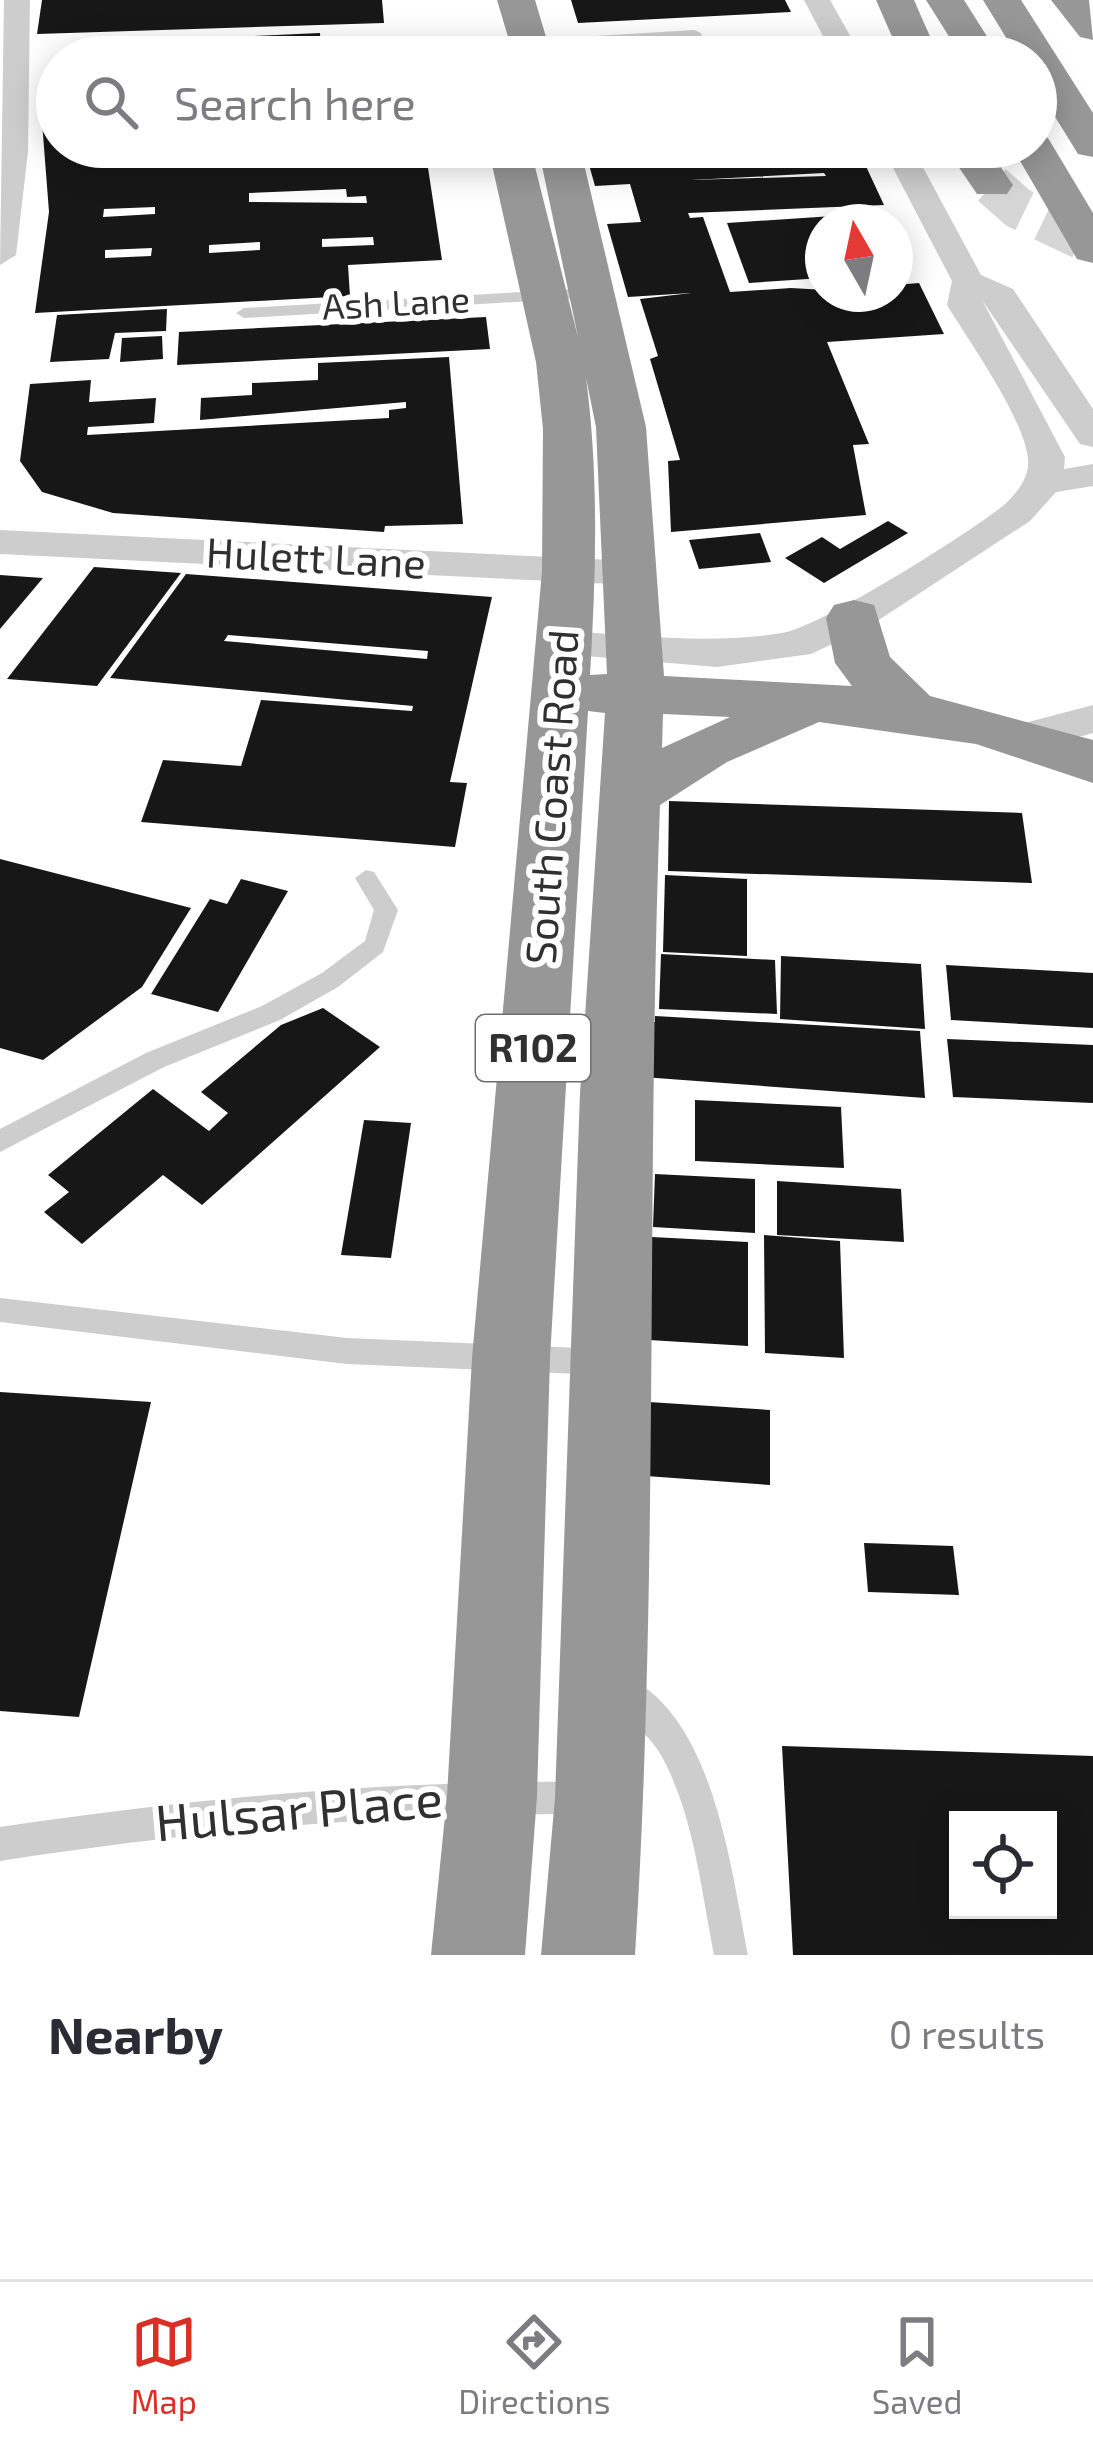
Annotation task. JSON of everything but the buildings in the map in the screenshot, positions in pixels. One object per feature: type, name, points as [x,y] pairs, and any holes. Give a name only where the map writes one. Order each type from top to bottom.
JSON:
[{"type":"highway","points":[[516,0],[527,36]]},
{"type":"highway","points":[[896,0],[911,36]]},
{"type":"highway","points":[[945,0],[968,36]]},
{"type":"highway","points":[[1002,0],[1025,36]]},
{"type":"highway","points":[[1070,0],[1093,29]]},
{"type":"highway","points":[[1057,88],[1093,145]]},
{"type":"highway","name":"South Coast Road","points":[[539,168],[571,294],[594,428],[601,572],[637,671],[618,994],[600,1798],[587,1955]]},
{"type":"highway","points":[[980,168],[992,185]]},
{"type":"highway","points":[[1045,168],[1093,250]]},
{"type":"highway","name":"South Coast Road","points":[[478,1955],[492,1796],[511,1358],[561,668],[601,572]]},
{"type":"highway","points":[[854,618],[863,663],[912,712]]},
{"type":"highway","points":[[561,668],[637,671],[817,706],[912,712],[1032,735],[1093,762]]},
{"type":"highway","points":[[627,797],[706,748],[817,706]]},
{"type":"highway","points":[[536,992],[618,994]]},
{"type":"highway","points":[[531,1093],[615,1093]]},
{"type":"street","points":[[0,255],[13,152],[16,0]]},
{"type":"street","points":[[817,0],[837,36]]},
{"type":"street","points":[[907,168],[968,281],[1001,296],[1093,436]]},
{"type":"street","points":[[637,671],[797,645],[854,618],[1017,513],[1044,483],[1047,457],[1035,429],[964,305],[968,281]]},
{"type":"street","points":[[1044,483],[1093,475]]},
{"type":"street","name":"Hulett Lane","points":[[0,542],[601,572]]},
{"type":"street","points":[[1032,735],[1093,719]]},
{"type":"lane","points":[[676,36],[695,34]]},
{"type":"lane","name":"Ash Lane","points":[[244,313],[571,294]]},
{"type":"lane","points":[[0,1141],[155,1060],[271,1013],[330,980],[375,946],[386,910],[366,878]]},
{"type":"lane","points":[[0,1310],[347,1351],[612,1363]]},
{"type":"lane","points":[[603,1684],[626,1692],[655,1712],[682,1756],[731,1955]]},
{"type":"lane","name":"Hulsar Place","points":[[0,1844],[214,1812],[492,1796],[600,1798]]},
{"type":"tunnel","points":[[992,185],[1018,208],[1093,244]]}]
